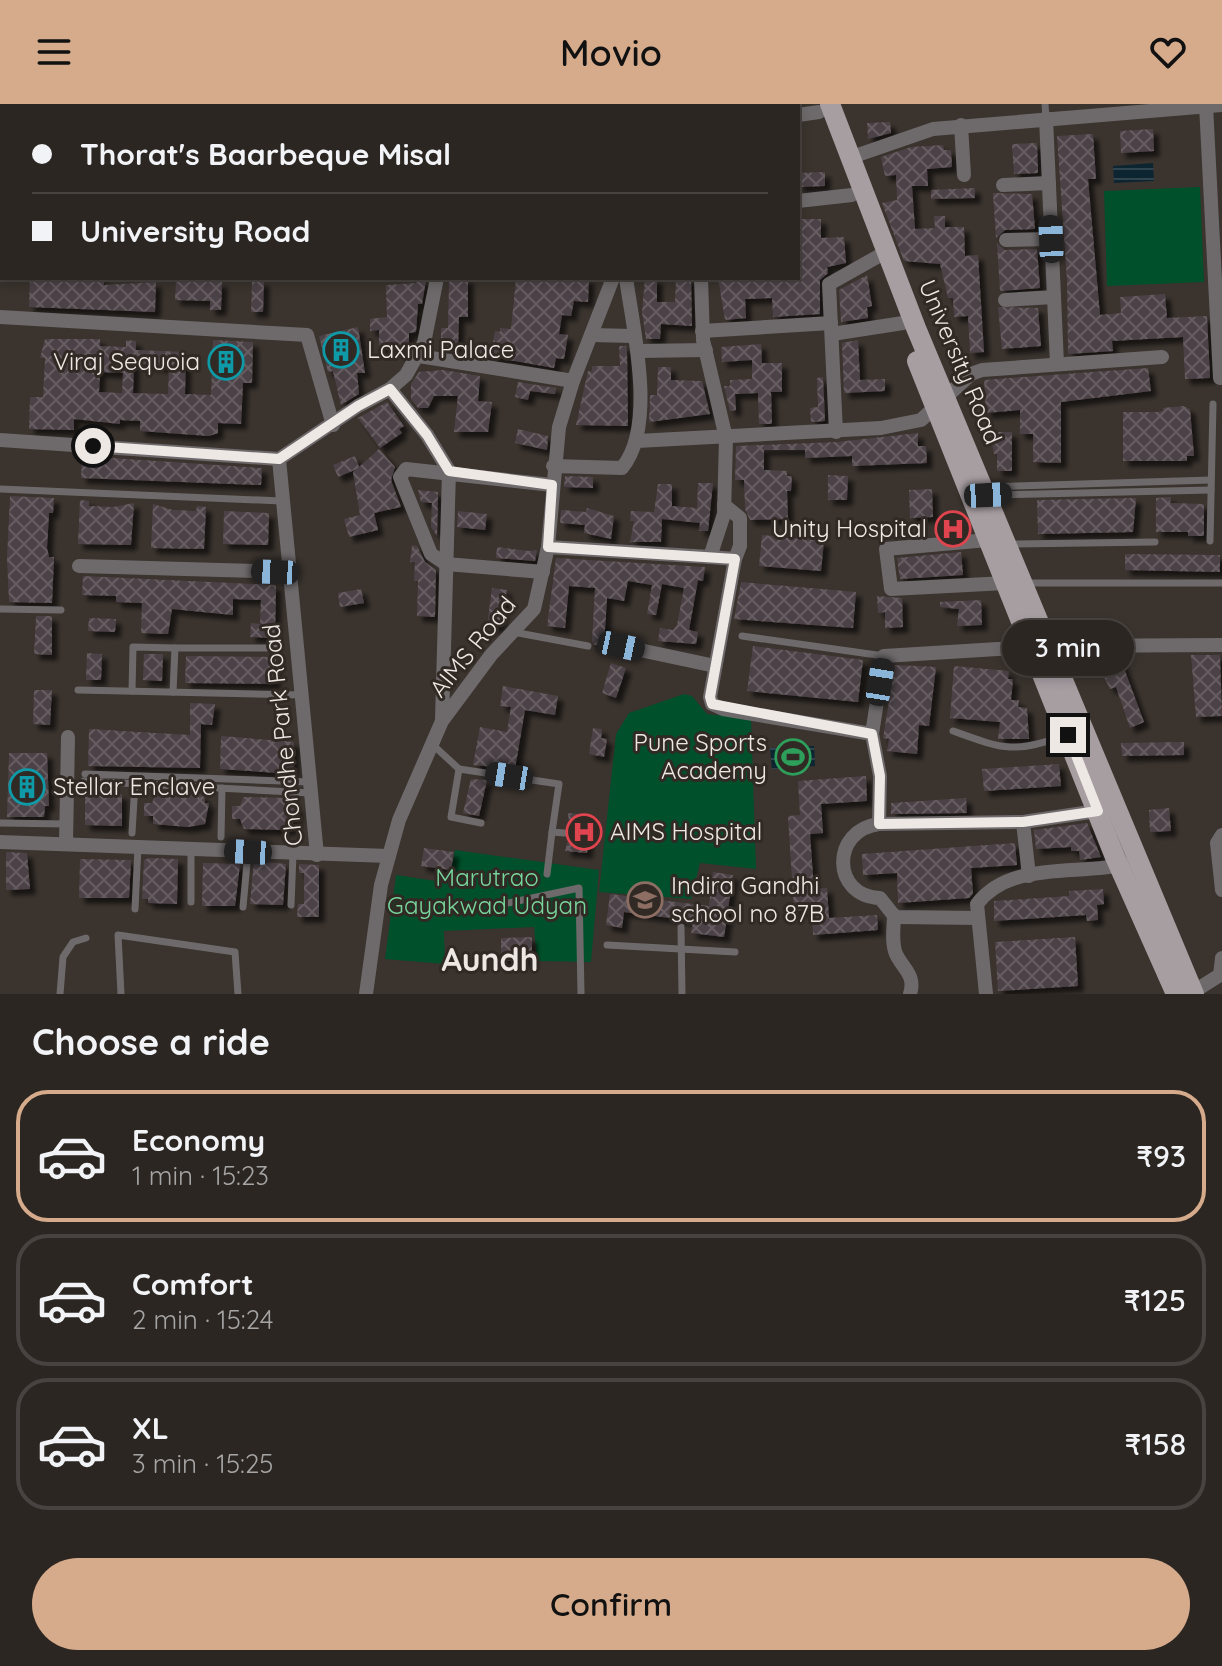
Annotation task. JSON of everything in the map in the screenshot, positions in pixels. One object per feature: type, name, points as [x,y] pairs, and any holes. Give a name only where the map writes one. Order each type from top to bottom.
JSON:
[{"type":"main road","name":"University Road","points":[[822,107],[849,158],[903,323],[987,491],[999,542]]},
{"type":"main road","name":"University Road","points":[[822,107],[852,195],[881,254],[1128,864],[1188,994]]},
{"type":"main road","name":"University Road","points":[[1042,646],[1068,735],[1106,810]]},
{"type":"street","points":[[1206,105],[1220,378]]},
{"type":"street","points":[[849,158],[933,129],[1045,111],[1222,105]]},
{"type":"street","points":[[800,114],[822,107]]},
{"type":"street","points":[[1045,111],[1057,364]]},
{"type":"street","points":[[961,125],[964,175]]},
{"type":"street","points":[[1003,185],[1049,183]]},
{"type":"street","points":[[800,201],[852,195]]},
{"type":"street","points":[[1006,240],[1051,239]]},
{"type":"street","points":[[836,432],[829,284],[881,254]]},
{"type":"street","points":[[0,440],[279,459],[390,389],[406,375],[419,356],[437,280]]},
{"type":"street","name":"AIMS Road","points":[[366,994],[381,885],[399,820],[442,721],[534,609],[548,547],[553,466],[573,381],[612,280]]},
{"type":"street","points":[[553,466],[622,468],[637,441],[638,351],[633,336],[626,280]]},
{"type":"street","points":[[701,280],[702,331],[726,438],[724,505],[710,557]]},
{"type":"street","points":[[1005,300],[1054,297]]},
{"type":"street","points":[[0,317],[307,335],[333,425]]},
{"type":"street","points":[[702,331],[903,323]]},
{"type":"street","points":[[591,335],[633,336]]},
{"type":"street","points":[[638,351],[706,350]]},
{"type":"street","points":[[419,356],[573,381]]},
{"type":"street","points":[[637,441],[836,432],[913,423],[942,404],[971,374],[982,370],[1162,357]]},
{"type":"street","points":[[390,389],[427,435],[449,471],[442,721]]},
{"type":"street","name":"Chondhe Park Road","points":[[279,459],[317,855],[389,856]]},
{"type":"street","points":[[543,572],[446,564],[431,554],[400,477],[406,469],[449,471],[552,485]]},
{"type":"street","points":[[724,505],[740,518],[740,546],[715,666],[712,704],[872,734]]},
{"type":"street","points":[[999,542],[886,549],[891,589],[1016,583]]},
{"type":"street","points":[[548,547],[735,559]]},
{"type":"street","points":[[79,566],[288,572]]},
{"type":"street","points":[[879,824],[880,776],[872,734],[884,656],[1042,646],[1222,645]]},
{"type":"street","points":[[621,646],[715,666]]},
{"type":"street","points":[[66,844],[68,737]]},
{"type":"street","points":[[910,994],[913,985],[911,975],[895,952],[894,915],[880,898],[862,897],[852,888],[845,873],[844,856],[853,834],[864,826],[879,824],[1023,822],[1106,810]]},
{"type":"street","points":[[1023,822],[1029,876]]},
{"type":"street","points":[[1222,835],[1217,843],[1222,890]]},
{"type":"street","points":[[0,842],[66,844],[135,840],[191,850],[317,855]]},
{"type":"street","points":[[986,994],[977,904],[987,892],[1014,877],[1128,864]]},
{"type":"street","points":[[894,915],[978,918]]},
{"type":"street","points":[[1188,994],[1220,975],[1222,958]]},
{"type":"lane","points":[[1210,541],[1213,404]]},
{"type":"lane","points":[[987,491],[1211,480]]},
{"type":"lane","points":[[0,489],[281,501]]},
{"type":"lane","points":[[987,491],[1211,490]]},
{"type":"lane","points":[[999,542],[1155,542]]},
{"type":"lane","points":[[1016,583],[1222,583]]},
{"type":"lane","points":[[0,609],[61,610]]},
{"type":"lane","points":[[513,632],[588,646]]},
{"type":"lane","points":[[742,636],[884,656]]},
{"type":"lane","points":[[132,691],[133,647],[280,648]]},
{"type":"lane","points":[[173,692],[175,648]]},
{"type":"lane","points":[[78,690],[301,695]]},
{"type":"lane","points":[[953,731],[1004,750],[1036,746],[1068,735]]},
{"type":"lane","points":[[432,744],[459,769],[559,784],[547,874]]},
{"type":"lane","points":[[459,769],[451,817],[481,823]]},
{"type":"lane","points":[[85,777],[310,788],[222,788],[85,777]]},
{"type":"lane","points":[[135,783],[135,909]]},
{"type":"lane","points":[[221,837],[222,788]]},
{"type":"lane","points":[[0,823],[66,824]]},
{"type":"lane","points":[[552,832],[564,833]]},
{"type":"lane","points":[[191,850],[191,902]]},
{"type":"lane","points":[[243,907],[248,852]]},
{"type":"lane","points":[[291,905],[293,854]]},
{"type":"lane","points":[[508,903],[579,888],[581,994]]},
{"type":"lane","points":[[681,927],[682,994]]},
{"type":"lane","points":[[121,994],[118,935],[235,952],[238,994]]},
{"type":"lane","points":[[60,994],[63,957],[73,942],[86,938]]},
{"type":"lane","points":[[607,945],[735,952]]},
{"type":"green space","points":[[1200,187],[1204,282],[1107,286],[1104,191]]},
{"type":"green space","points":[[684,694],[692,696],[707,714],[751,719],[756,869],[700,863],[691,899],[599,892],[616,734],[629,713]]},
{"type":"green space","name":"Marutrao Gayakwad Udyan","points":[[455,850],[599,870],[591,962],[537,961],[534,927],[444,931],[445,964],[385,959],[396,875],[449,883]]},
{"type":"water","points":[[1153,163],[1154,181],[1114,183],[1113,166]]},
{"type":"water","name":"Pune Sports Academy","points":[[814,746],[815,766],[772,769],[770,748]]},
{"type":"building","points":[[890,122],[891,133],[868,139],[867,123]]},
{"type":"building","points":[[1153,129],[1154,151],[1121,153],[1120,131]]},
{"type":"building","points":[[1093,134],[1096,179],[1088,179],[1100,315],[1121,313],[1120,297],[1165,294],[1167,318],[1207,316],[1210,378],[1185,379],[1183,337],[1112,341],[1113,351],[1068,354],[1067,280],[1057,136]]},
{"type":"building","points":[[1037,143],[1038,173],[1014,174],[1012,144]]},
{"type":"building","points":[[943,145],[944,150],[951,150],[952,167],[927,169],[928,186],[912,186],[915,229],[935,228],[934,216],[945,216],[945,227],[964,227],[965,256],[978,255],[984,352],[970,353],[968,316],[954,317],[953,298],[948,298],[940,264],[904,261],[882,203],[897,200],[896,175],[885,176],[881,157],[911,147]]},
{"type":"building","points":[[825,172],[825,186],[800,187],[800,173]]},
{"type":"building","points":[[975,188],[975,198],[931,199],[931,190]]},
{"type":"building","points":[[993,193],[1032,194],[1035,229],[1005,230],[996,238]]},
{"type":"building","points":[[800,219],[821,219],[821,238],[844,237],[846,263],[827,267],[828,273],[820,280],[820,314],[773,317],[772,298],[745,299],[746,318],[725,320],[718,280],[800,280]]},
{"type":"building","points":[[997,243],[1005,250],[1037,249],[1040,288],[1000,291]]},
{"type":"building","points":[[867,275],[872,306],[867,307],[868,318],[841,322],[839,290]]},
{"type":"building","points":[[30,280],[104,280],[104,285],[156,282],[155,312],[29,307]]},
{"type":"building","points":[[176,280],[222,282],[221,310],[210,310],[210,301],[175,300]]},
{"type":"building","points":[[415,280],[426,280],[422,304],[418,304],[416,332],[409,333],[409,349],[379,350],[379,330],[370,331],[370,319],[387,317],[386,285],[416,283]]},
{"type":"building","points":[[449,280],[468,280],[468,317],[459,317],[458,347],[448,347],[441,340],[441,328],[448,328]]},
{"type":"building","points":[[516,280],[589,280],[588,302],[574,301],[571,316],[562,315],[559,334],[568,335],[564,359],[556,358],[554,368],[465,352],[466,343],[492,347],[495,331],[511,329]]},
{"type":"building","points":[[645,280],[657,280],[657,302],[675,302],[676,280],[691,280],[692,326],[661,324],[660,339],[646,339],[642,312]]},
{"type":"building","points":[[252,281],[264,281],[263,312],[251,312]]},
{"type":"building","points":[[998,307],[1038,308],[1041,346],[1002,349]]},
{"type":"building","name":"Laxmi Palace","points":[[358,327],[365,373],[357,373],[359,394],[341,405],[333,371],[328,372],[319,336]]},
{"type":"building","points":[[45,339],[100,339],[100,346],[126,347],[126,340],[136,341],[136,350],[186,352],[185,394],[211,395],[213,340],[253,342],[252,383],[243,383],[241,424],[218,423],[218,433],[209,436],[140,431],[140,421],[120,420],[120,424],[74,419],[74,430],[29,429],[30,397],[43,397],[45,358],[40,358]],"holes":[[[134,363],[169,368],[168,394],[133,393]],[[100,372],[123,373],[122,393],[99,392]]]},
{"type":"building","points":[[858,340],[860,380],[885,379],[885,391],[844,393],[842,343]]},
{"type":"building","points":[[761,344],[762,363],[782,363],[782,392],[771,392],[772,424],[759,424],[758,393],[735,394],[736,410],[730,411],[724,386],[730,386],[730,380],[752,379],[752,360],[722,362],[721,347]]},
{"type":"building","points":[[619,346],[626,346],[627,351],[628,426],[576,425],[588,371],[592,371],[592,366],[620,366]]},
{"type":"building","points":[[658,367],[671,367],[671,380],[702,381],[710,414],[649,422],[650,395],[657,395]]},
{"type":"building","points":[[1148,368],[1151,391],[1061,402],[1061,463],[1033,462],[1033,434],[1020,434],[1020,410],[986,413],[984,380]]},
{"type":"building","points":[[443,370],[480,376],[478,401],[492,402],[488,432],[454,432],[458,396],[434,396],[428,408],[418,408],[411,399],[411,384],[419,372]]},
{"type":"building","points":[[823,377],[825,421],[811,422],[810,408],[818,407],[817,378]]},
{"type":"building","points":[[518,382],[556,388],[555,394],[530,391],[528,400],[515,397]]},
{"type":"building","points":[[387,402],[404,426],[399,429],[402,433],[380,448],[358,418]]},
{"type":"building","points":[[1183,406],[1190,409],[1194,456],[1187,456],[1187,461],[1123,461],[1123,412],[1157,412],[1163,411],[1163,408]]},
{"type":"building","points":[[518,429],[548,436],[547,450],[515,443]]},
{"type":"building","points":[[990,432],[1012,432],[1012,471],[997,471],[997,454],[994,454]]},
{"type":"building","points":[[918,433],[918,446],[926,446],[927,463],[852,466],[852,456],[805,458],[805,450],[764,450],[764,470],[787,471],[787,476],[792,476],[791,491],[787,491],[788,519],[750,520],[745,509],[744,480],[735,480],[736,446],[837,442]]},
{"type":"building","points":[[379,449],[395,467],[391,480],[401,507],[374,513],[378,530],[349,537],[344,519],[360,515],[353,472],[357,469],[338,477],[333,465],[355,456],[359,467]]},
{"type":"building","points":[[82,456],[262,468],[261,485],[81,478]]},
{"type":"building","points":[[828,475],[848,476],[847,500],[828,500]]},
{"type":"building","points":[[565,476],[593,477],[593,488],[564,487]]},
{"type":"building","points":[[698,483],[713,483],[708,531],[699,531],[700,523],[662,519],[661,542],[630,542],[634,521],[630,521],[631,511],[654,512],[658,484],[672,484],[672,506],[697,508]]},
{"type":"building","points":[[932,489],[933,517],[910,518],[909,490]]},
{"type":"building","points":[[418,490],[438,492],[437,536],[431,527],[432,503],[421,502]]},
{"type":"building","points":[[10,496],[54,498],[53,513],[49,513],[47,548],[49,557],[54,557],[52,603],[9,602],[7,558]]},
{"type":"building","points":[[1171,497],[1170,503],[1204,504],[1204,536],[1188,536],[1188,532],[1156,532],[1156,498]]},
{"type":"building","points":[[1136,498],[1133,532],[1038,534],[1037,500]]},
{"type":"building","points":[[80,500],[89,501],[89,506],[113,507],[134,503],[131,545],[78,544]]},
{"type":"building","points":[[153,504],[173,510],[196,511],[197,506],[206,507],[204,549],[151,548]]},
{"type":"building","points":[[587,508],[614,516],[611,539],[584,533],[585,525],[560,523],[561,510],[586,512]]},
{"type":"building","points":[[224,511],[269,513],[268,545],[223,544]]},
{"type":"building","points":[[458,511],[487,514],[485,530],[457,527]]},
{"type":"building","points":[[762,535],[824,541],[821,571],[759,566]]},
{"type":"building","points":[[412,545],[417,546],[425,562],[436,570],[435,617],[417,616],[418,581],[414,581],[415,562],[410,562]]},
{"type":"building","points":[[497,547],[537,550],[535,561],[496,558]]},
{"type":"building","points":[[961,552],[963,575],[900,579],[897,558]]},
{"type":"building","points":[[1125,554],[1220,555],[1220,572],[1125,570]]},
{"type":"building","points":[[556,558],[705,567],[703,581],[698,580],[689,630],[698,632],[696,644],[658,641],[660,628],[673,630],[677,625],[684,588],[662,584],[656,615],[647,614],[652,585],[628,581],[624,601],[607,598],[604,645],[594,645],[592,641],[595,588],[569,586],[565,628],[547,626]]},
{"type":"building","points":[[83,576],[276,585],[275,638],[250,637],[251,623],[260,624],[261,600],[233,599],[233,615],[172,609],[168,634],[141,633],[142,603],[116,602],[116,596],[82,595]]},
{"type":"building","points":[[741,582],[856,592],[853,628],[734,619]]},
{"type":"building","points":[[492,588],[507,590],[499,627],[487,626]]},
{"type":"building","points":[[361,589],[364,603],[340,607],[338,593]]},
{"type":"building","points":[[877,596],[902,598],[903,627],[885,628],[885,612],[878,613]]},
{"type":"building","points":[[981,600],[982,625],[957,626],[959,609],[940,607],[940,602]]},
{"type":"building","points":[[36,616],[52,616],[52,655],[34,654]]},
{"type":"building","points":[[89,618],[116,619],[115,632],[88,631]]},
{"type":"building","points":[[753,646],[863,660],[858,702],[747,691]]},
{"type":"building","points":[[87,653],[102,654],[101,680],[86,680]]},
{"type":"building","points":[[144,654],[163,654],[162,681],[143,680]]},
{"type":"building","points":[[1191,655],[1220,655],[1222,716],[1196,717]]},
{"type":"building","points":[[186,656],[276,657],[275,684],[185,683]]},
{"type":"building","points":[[1114,659],[1121,660],[1144,722],[1130,728],[1116,687],[1110,689],[1098,665]]},
{"type":"building","points":[[611,663],[626,668],[616,698],[602,693]]},
{"type":"building","points":[[895,665],[936,667],[929,726],[919,725],[917,754],[887,751],[889,739],[883,738]]},
{"type":"building","points":[[954,666],[1009,671],[1008,679],[1013,679],[1011,700],[1019,700],[1018,707],[1027,708],[1029,739],[998,739],[1000,722],[950,718]]},
{"type":"building","points":[[503,686],[558,696],[555,715],[525,710],[515,769],[473,765],[480,727],[507,732],[511,707],[500,706]]},
{"type":"building","points":[[34,690],[52,690],[50,725],[33,724]]},
{"type":"building","points":[[190,703],[215,704],[212,725],[201,724],[200,768],[88,766],[89,729],[190,735]]},
{"type":"building","points":[[593,728],[602,729],[601,738],[607,739],[604,757],[589,754]]},
{"type":"building","points":[[221,736],[294,742],[293,774],[220,769]]},
{"type":"building","points":[[1184,742],[1184,755],[1122,756],[1121,743]]},
{"type":"building","name":"Stellar Enclave","points":[[9,753],[47,753],[49,806],[45,806],[44,817],[7,817]]},
{"type":"building","points":[[1059,764],[1061,786],[984,791],[982,769]]},
{"type":"building","points":[[866,776],[867,801],[821,804],[823,833],[810,834],[814,889],[827,888],[829,918],[877,915],[878,930],[813,935],[812,910],[794,911],[788,816],[800,815],[798,781]]},
{"type":"building","points":[[471,779],[487,780],[479,816],[463,813]]},
{"type":"building","points":[[85,793],[122,794],[122,826],[85,825]]},
{"type":"building","points":[[169,793],[169,797],[200,794],[205,798],[205,803],[209,803],[205,824],[188,827],[153,824],[153,816],[144,816],[144,803],[152,803],[156,794]]},
{"type":"building","points":[[243,797],[288,798],[292,806],[297,806],[297,819],[293,819],[293,827],[288,830],[244,829],[240,819],[232,819],[232,806],[240,806]]},
{"type":"building","points":[[966,798],[967,813],[891,814],[891,803]]},
{"type":"building","points":[[1169,808],[1171,831],[1150,832],[1149,810]]},
{"type":"building","points":[[568,813],[591,815],[587,853],[565,851],[570,834]]},
{"type":"building","points":[[1087,823],[1101,857],[1080,860],[1079,851],[1071,851],[1071,847],[1036,849],[1034,830]]},
{"type":"building","points":[[1015,843],[1017,865],[971,868],[973,894],[969,898],[898,903],[897,873],[863,875],[862,854]]},
{"type":"building","points":[[424,848],[454,852],[451,870],[421,866]]},
{"type":"building","points":[[6,852],[27,853],[30,889],[6,890]]},
{"type":"building","points":[[80,859],[131,860],[129,898],[79,898]]},
{"type":"building","points":[[178,859],[177,904],[148,903],[148,899],[142,899],[144,860]]},
{"type":"building","points":[[254,861],[286,864],[283,905],[250,904]]},
{"type":"building","points":[[203,863],[240,864],[235,906],[202,906]]},
{"type":"building","points":[[299,864],[319,865],[319,917],[297,917],[298,904],[304,904],[304,873],[299,873]]},
{"type":"building","points":[[713,872],[733,875],[724,937],[691,933],[693,921],[624,912],[622,928],[606,925],[610,894],[709,906]]},
{"type":"building","points":[[1103,889],[1104,904],[1097,905],[1098,920],[1087,921],[1086,915],[994,921],[994,901],[1069,896],[1069,891]]},
{"type":"building","points":[[532,937],[532,960],[501,961],[501,938]]},
{"type":"building","points":[[1075,937],[1078,986],[998,991],[995,942]]},
{"type":"place","name":"Laxmi Palace","points":[[341,350]]},
{"type":"place","name":"Viraj Sequoia","points":[[226,362]]},
{"type":"place","name":"Unity Hospital","points":[[953,529]]},
{"type":"place","name":"Pune Sports Academy","points":[[793,757]]},
{"type":"place","name":"Stellar Enclave","points":[[27,787]]},
{"type":"place","name":"AIMS Hospital","points":[[584,832]]},
{"type":"place","name":"Indira Gandhi school no 87B","points":[[645,900]]},
{"type":"district","name":"Aundh","points":[[490,960]]},
{"type":"route","points":[[93,446],[279,459],[358,406],[390,389],[427,435],[449,471],[552,485],[548,547],[735,559],[710,697],[712,704],[723,709],[872,734],[880,776],[879,824],[1023,822],[1098,811],[1068,735]]}]
